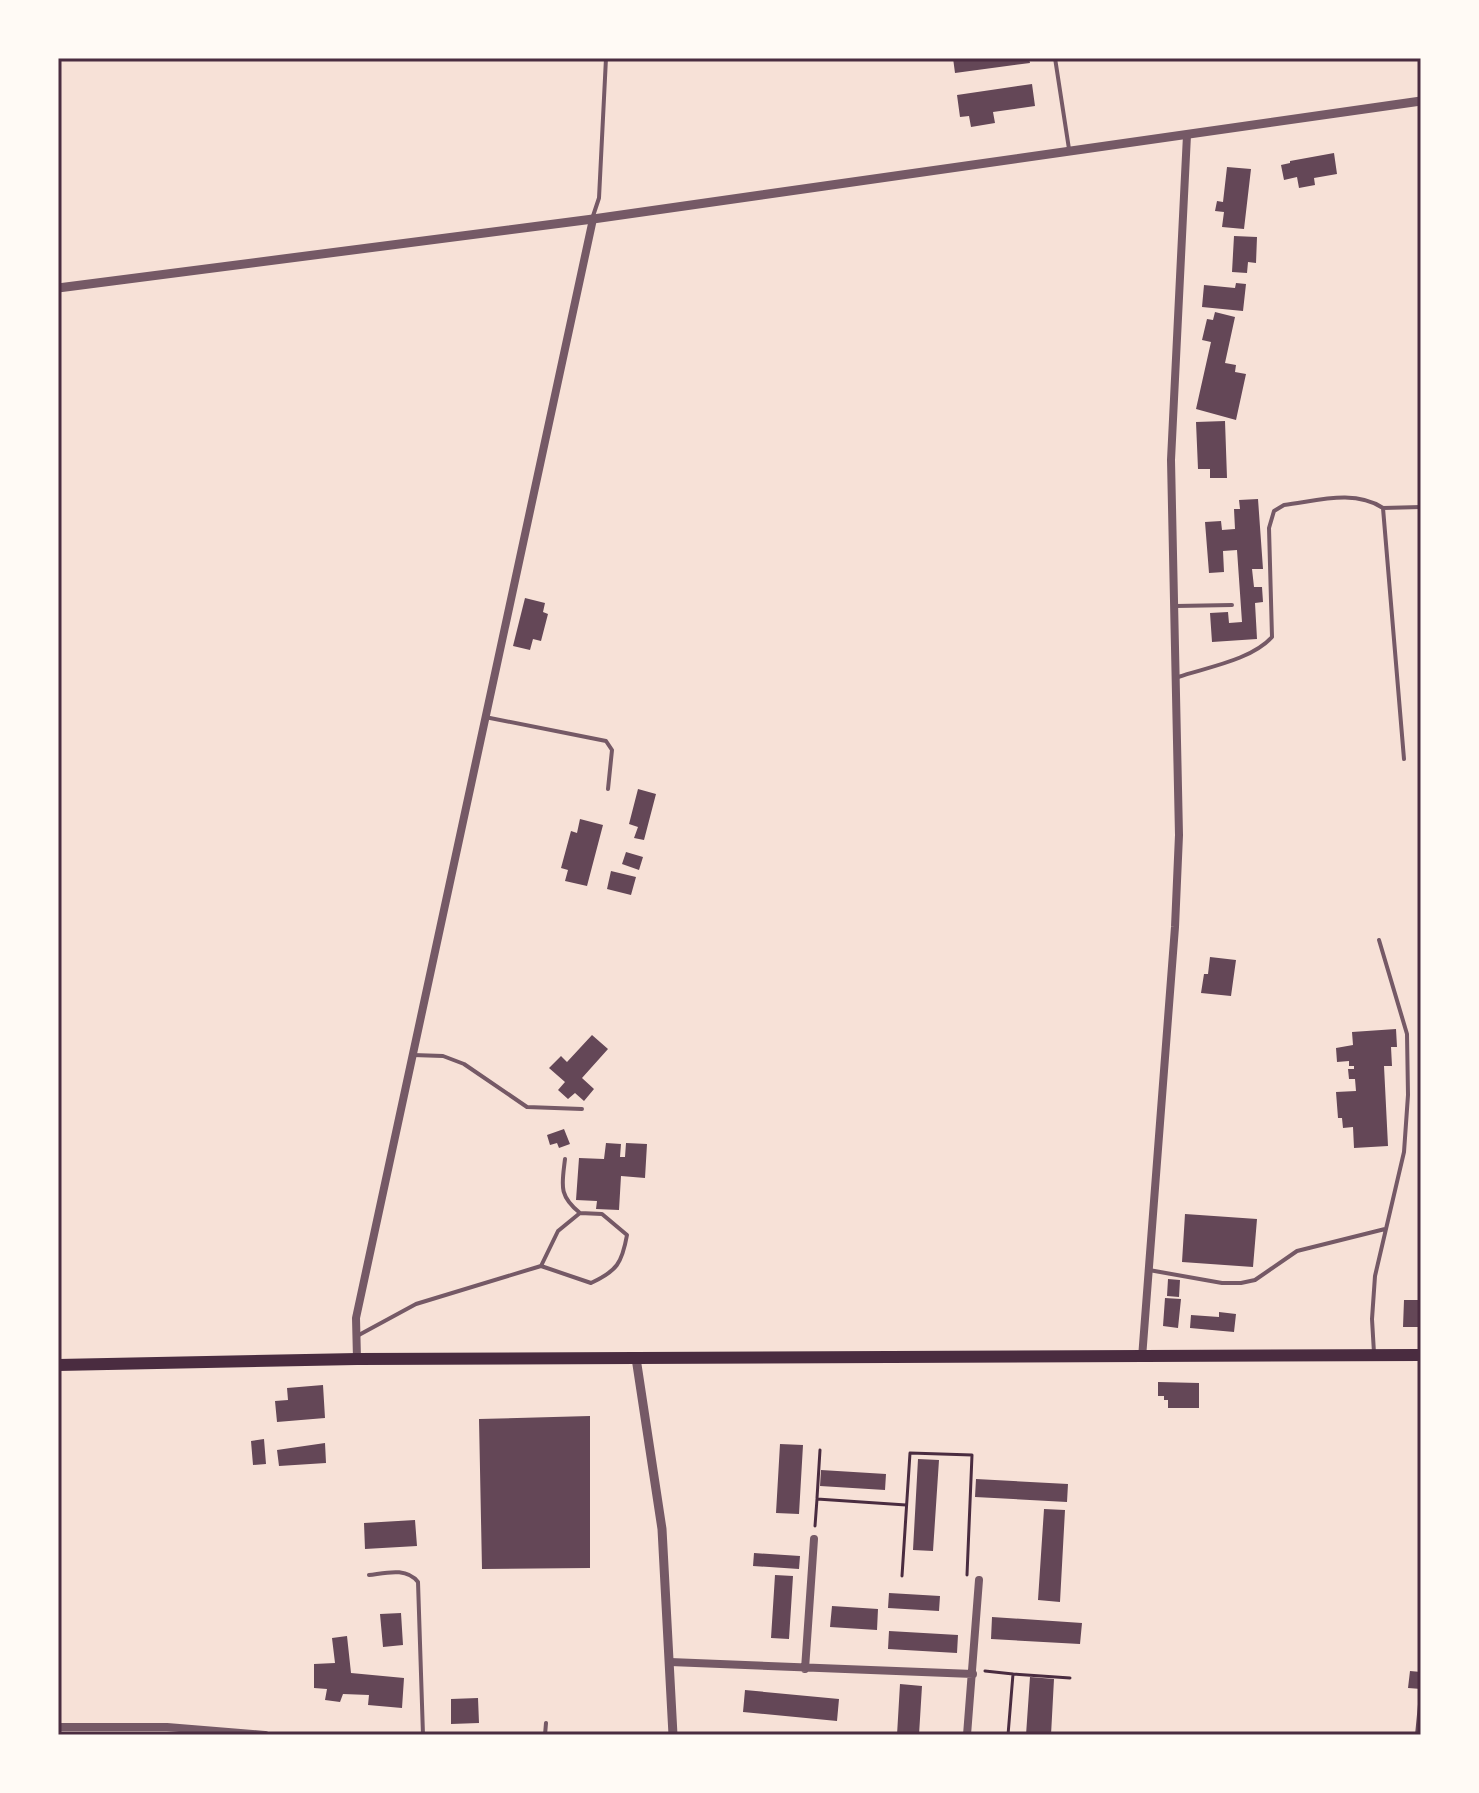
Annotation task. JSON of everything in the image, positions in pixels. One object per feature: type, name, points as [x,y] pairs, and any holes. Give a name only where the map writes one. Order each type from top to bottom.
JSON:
[{"type":"main road","points":[[58,1365],[357,1359],[1421,1355]]},
{"type":"street","points":[[58,288],[593,219],[1421,101]]},
{"type":"street","points":[[1142,1358],[1175,927],[1179,835],[1171,460],[1187,135]]},
{"type":"street","points":[[357,1359],[356,1318],[593,219]]},
{"type":"street","points":[[636,1358],[662,1529],[673,1735]]},
{"type":"street","points":[[805,1669],[814,1539]]},
{"type":"street","points":[[967,1735],[979,1580]]},
{"type":"street","points":[[670,1662],[805,1669],[973,1672]]},
{"type":"street","points":[[58,1727],[167,1727],[265,1735]]},
{"type":"lane","points":[[593,219],[599,198],[606,58]]},
{"type":"lane","points":[[1055,58],[1069,151]]},
{"type":"lane","points":[[1175,678],[1248,653],[1265,645],[1272,637],[1269,528],[1274,511],[1284,505],[1354,496],[1370,499],[1383,508],[1421,507]]},
{"type":"lane","points":[[1383,508],[1404,759]]},
{"type":"lane","points":[[1174,606],[1232,605]]},
{"type":"lane","points":[[485,717],[606,741],[612,750],[608,789]]},
{"type":"lane","points":[[1374,1355],[1372,1319],[1375,1276],[1404,1152],[1408,1095],[1407,1034],[1379,940]]},
{"type":"lane","points":[[413,1055],[443,1056],[464,1064],[527,1107],[582,1109]]},
{"type":"lane","points":[[357,1336],[416,1304],[541,1266],[591,1283],[611,1274],[623,1256],[627,1235],[602,1214],[580,1213],[568,1203],[562,1189],[565,1159]]},
{"type":"lane","points":[[541,1266],[558,1231],[580,1213]]},
{"type":"lane","points":[[1149,1270],[1222,1283],[1241,1283],[1255,1280],[1297,1251],[1386,1229]]},
{"type":"lane","points":[[369,1575],[405,1573],[418,1582],[423,1735]]},
{"type":"lane","points":[[545,1735],[546,1723]]},
{"type":"path","points":[[814,1539],[820,1450]]},
{"type":"path","points":[[902,1576],[910,1453],[972,1455],[966,1579]]},
{"type":"path","points":[[817,1499],[906,1505]]},
{"type":"path","points":[[973,1672],[1070,1678]]},
{"type":"path","points":[[1008,1735],[1013,1674]]},
{"type":"building","points":[[953,58],[1029,58],[1030,63],[955,73]]},
{"type":"building","points":[[1032,84],[1035,106],[993,112],[995,123],[971,127],[969,116],[960,117],[957,95]]},
{"type":"building","points":[[1334,153],[1337,174],[1314,178],[1315,185],[1299,188],[1297,177],[1284,180],[1281,165]]},
{"type":"building","points":[[1227,167],[1251,169],[1244,229],[1222,227],[1224,212],[1215,211],[1217,201],[1223,202]]},
{"type":"building","points":[[1234,236],[1257,237],[1256,263],[1248,262],[1247,273],[1232,272]]},
{"type":"building","points":[[1236,283],[1246,284],[1243,311],[1202,307],[1204,285],[1235,288]]},
{"type":"building","points":[[1215,312],[1235,317],[1225,363],[1236,365],[1235,372],[1246,374],[1236,420],[1196,409],[1211,342],[1202,340],[1207,319],[1213,320]]},
{"type":"building","points":[[1225,421],[1227,478],[1210,478],[1210,469],[1198,469],[1196,422]]},
{"type":"building","points":[[1258,499],[1263,569],[1252,569],[1254,587],[1262,587],[1263,602],[1255,603],[1257,639],[1212,642],[1210,613],[1228,612],[1229,623],[1242,622],[1237,550],[1223,551],[1224,572],[1209,573],[1205,522],[1221,521],[1222,530],[1235,529],[1234,509],[1240,509],[1239,500]]},
{"type":"building","points":[[525,598],[545,603],[543,612],[548,614],[541,641],[533,639],[530,650],[513,646]]},
{"type":"building","points":[[638,789],[656,794],[644,840],[634,838],[638,827],[629,824]]},
{"type":"building","points":[[580,819],[603,825],[587,886],[565,881],[568,870],[561,868],[571,831],[577,833]]},
{"type":"building","points":[[626,852],[643,857],[639,870],[622,864]]},
{"type":"building","points":[[611,871],[636,877],[631,895],[607,889]]},
{"type":"building","points":[[1210,957],[1236,960],[1231,996],[1201,993]]},
{"type":"building","points":[[1396,1029],[1397,1047],[1391,1047],[1392,1066],[1384,1066],[1388,1146],[1354,1148],[1353,1127],[1343,1128],[1342,1118],[1338,1118],[1336,1092],[1356,1091],[1355,1079],[1349,1079],[1348,1069],[1354,1069],[1354,1066],[1349,1066],[1349,1061],[1337,1062],[1336,1048],[1353,1045],[1352,1032]]},
{"type":"building","points":[[592,1035],[608,1049],[582,1078],[594,1089],[584,1101],[575,1093],[568,1099],[558,1090],[565,1082],[549,1068],[561,1056],[567,1062]]},
{"type":"building","points":[[564,1129],[570,1144],[559,1148],[557,1143],[550,1145],[547,1135]]},
{"type":"building","points":[[606,1143],[621,1144],[620,1157],[625,1157],[626,1143],[647,1144],[645,1178],[621,1176],[619,1210],[596,1209],[597,1201],[576,1200],[579,1158],[604,1159]]},
{"type":"building","points":[[1185,1214],[1257,1219],[1253,1267],[1182,1262]]},
{"type":"building","points":[[1168,1279],[1180,1280],[1179,1297],[1167,1296]]},
{"type":"building","points":[[1165,1298],[1181,1299],[1178,1328],[1163,1326]]},
{"type":"building","points":[[1404,1300],[1421,1300],[1421,1327],[1403,1327]]},
{"type":"building","points":[[1219,1312],[1236,1314],[1234,1332],[1190,1328],[1191,1315],[1219,1317]]},
{"type":"building","points":[[1158,1382],[1199,1383],[1199,1408],[1168,1408],[1168,1400],[1158,1396]]},
{"type":"building","points":[[323,1385],[325,1418],[277,1422],[275,1401],[288,1400],[287,1388]]},
{"type":"building","points":[[590,1416],[590,1568],[482,1569],[479,1419]]},
{"type":"building","points":[[264,1439],[266,1464],[253,1465],[251,1441]]},
{"type":"building","points":[[325,1443],[326,1463],[279,1466],[277,1450]]},
{"type":"building","points":[[780,1444],[803,1445],[799,1514],[776,1513]]},
{"type":"building","points":[[918,1459],[939,1460],[933,1551],[913,1550]]},
{"type":"building","points":[[821,1470],[886,1474],[885,1490],[820,1486]]},
{"type":"building","points":[[976,1479],[1068,1484],[1067,1502],[975,1497]]},
{"type":"building","points":[[1044,1509],[1065,1510],[1060,1602],[1038,1600]]},
{"type":"building","points":[[415,1520],[417,1546],[365,1549],[364,1523]]},
{"type":"building","points":[[754,1553],[800,1556],[799,1569],[753,1566]]},
{"type":"building","points":[[775,1575],[793,1576],[789,1639],[771,1638]]},
{"type":"building","points":[[889,1593],[940,1596],[939,1611],[888,1608]]},
{"type":"building","points":[[832,1606],[878,1609],[877,1630],[830,1627]]},
{"type":"building","points":[[401,1613],[403,1645],[383,1647],[380,1614]]},
{"type":"building","points":[[992,1617],[1082,1623],[1080,1644],[991,1639]]},
{"type":"building","points":[[889,1631],[958,1635],[957,1653],[888,1649]]},
{"type":"building","points":[[347,1636],[351,1673],[404,1678],[402,1708],[368,1705],[369,1695],[343,1694],[340,1702],[325,1700],[327,1689],[314,1688],[314,1664],[335,1663],[332,1638]]},
{"type":"building","points":[[1410,1671],[1421,1672],[1421,1689],[1408,1688]]},
{"type":"building","points":[[1030,1677],[1054,1679],[1051,1735],[1026,1735]]},
{"type":"building","points":[[900,1684],[922,1686],[919,1735],[897,1735]]},
{"type":"building","points":[[745,1690],[839,1699],[837,1721],[743,1712]]},
{"type":"building","points":[[1419,1694],[1421,1735],[1415,1735]]},
{"type":"building","points":[[478,1698],[479,1723],[451,1724],[451,1699]]}]
